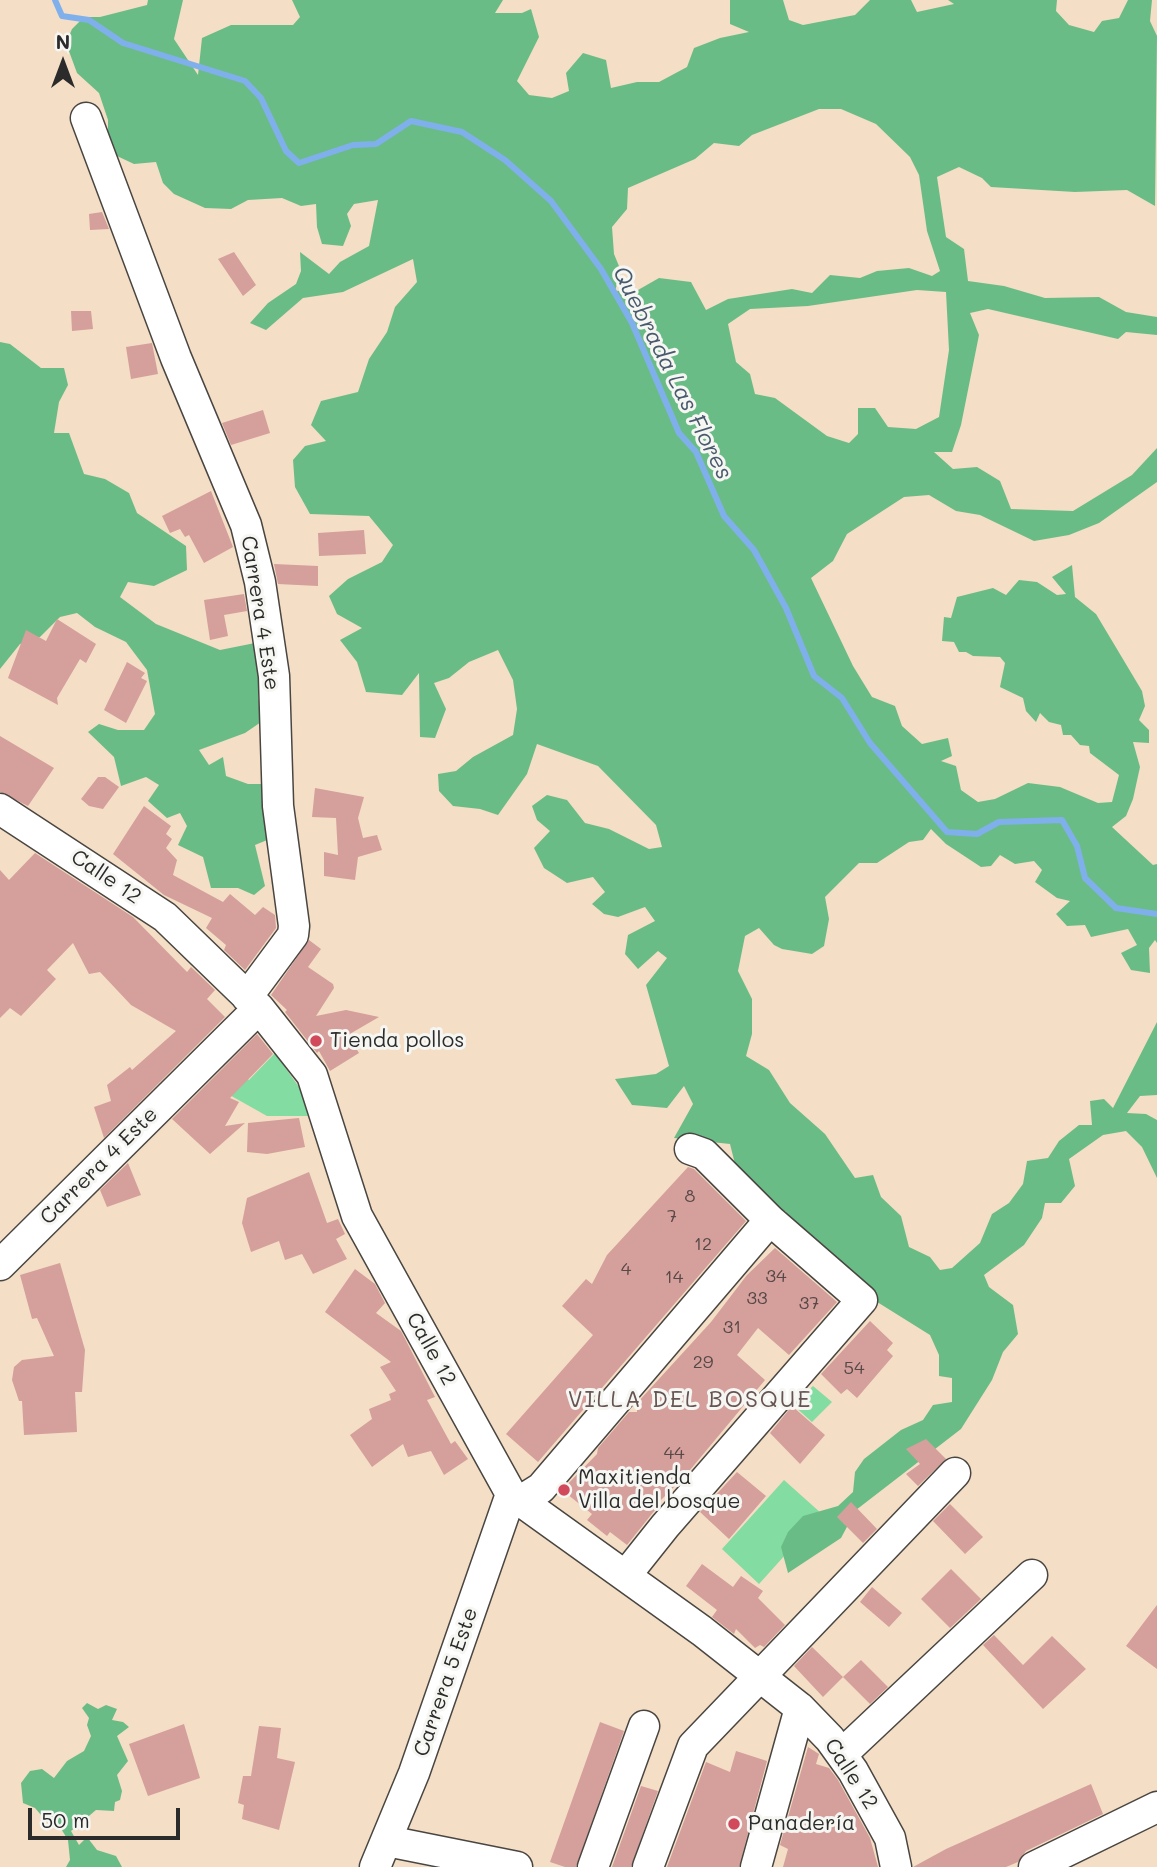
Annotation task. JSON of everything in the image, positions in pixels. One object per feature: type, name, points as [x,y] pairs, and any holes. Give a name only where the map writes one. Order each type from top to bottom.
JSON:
[{"type":"street","name":"Carrera 4 Este","points":[[0,1265],[253,1003],[293,935],[294,926],[278,806],[274,676],[260,582],[246,525],[176,358],[86,118]]},
{"type":"street","name":"Calle 12","points":[[3,818],[165,917],[253,1003],[312,1075],[357,1216],[517,1497],[626,1575],[800,1708],[842,1754],[890,1838],[896,1867]]},
{"type":"street","points":[[626,1575],[665,1526],[862,1300],[770,1220],[704,1154],[690,1149]]},
{"type":"street","points":[[517,1497],[541,1488],[770,1220]]},
{"type":"street","points":[[648,1867],[693,1746],[762,1678],[955,1473]]},
{"type":"street","name":"Carrera 5 Este","points":[[381,1854],[517,1497]]},
{"type":"street","points":[[842,1754],[1032,1575]]},
{"type":"street","points":[[756,1867],[800,1708]]},
{"type":"street","points":[[593,1867],[644,1726]]},
{"type":"street","points":[[1034,1867],[1157,1807]]},
{"type":"street","points":[[381,1854],[517,1867]]},
{"type":"green space","points":[[148,0],[183,0],[174,39],[198,75],[202,38],[231,25],[293,25],[300,17],[292,0],[503,0],[495,13],[522,13],[531,9],[539,37],[517,81],[529,95],[552,98],[569,91],[566,73],[583,53],[606,60],[611,88],[637,82],[659,82],[687,67],[694,48],[720,38],[749,32],[730,24],[730,0],[783,0],[789,20],[803,25],[855,15],[870,0],[911,0],[917,12],[954,4],[948,0],[1057,0],[1056,11],[1069,25],[1094,32],[1102,21],[1119,18],[1128,0],[1152,0],[1150,21],[1157,36],[1155,206],[1127,190],[1075,192],[991,187],[982,178],[959,167],[937,177],[946,237],[964,249],[968,281],[1004,286],[1045,298],[1099,297],[1126,312],[1157,317],[1157,335],[1126,332],[1118,339],[988,309],[970,313],[979,335],[961,425],[952,452],[934,452],[953,469],[977,467],[1000,481],[1011,509],[1073,511],[1132,475],[1157,448],[1157,482],[1099,523],[1069,535],[1034,541],[980,515],[956,511],[929,495],[904,497],[847,534],[833,561],[811,578],[853,666],[872,697],[895,706],[902,726],[922,744],[948,738],[952,756],[941,761],[956,766],[961,790],[978,802],[995,799],[1028,783],[1060,787],[1098,803],[1112,802],[1119,775],[1090,753],[1089,746],[1080,745],[1071,735],[1063,735],[1061,725],[1049,722],[1040,713],[1036,722],[1026,711],[1023,698],[1000,687],[1005,663],[1000,657],[973,656],[959,652],[954,642],[942,641],[944,617],[951,618],[957,597],[993,588],[1006,595],[1019,580],[1037,582],[1057,595],[1066,594],[1052,577],[1072,565],[1075,597],[1096,614],[1142,691],[1145,706],[1139,720],[1149,730],[1149,743],[1133,742],[1140,767],[1133,799],[1126,816],[1112,827],[1153,865],[1157,864],[1157,943],[1155,940],[1149,948],[1150,973],[1131,970],[1121,953],[1137,945],[1128,929],[1091,937],[1085,925],[1067,926],[1056,914],[1070,901],[1057,898],[1035,882],[1042,870],[1034,861],[1015,864],[1000,855],[991,866],[981,867],[946,844],[931,829],[923,840],[909,842],[877,863],[859,863],[825,897],[829,919],[824,946],[812,954],[782,949],[774,945],[759,928],[745,936],[738,971],[752,999],[752,1034],[746,1056],[769,1070],[790,1103],[825,1134],[855,1178],[873,1175],[881,1197],[901,1216],[909,1247],[930,1257],[940,1270],[952,1268],[980,1243],[992,1214],[1009,1203],[1023,1184],[1027,1161],[1048,1158],[1059,1141],[1079,1125],[1092,1125],[1090,1101],[1104,1099],[1113,1108],[1157,1022],[1157,1095],[1140,1096],[1127,1113],[1146,1114],[1157,1120],[1157,1178],[1142,1147],[1126,1131],[1103,1135],[1069,1159],[1075,1186],[1061,1203],[1045,1203],[1042,1218],[1024,1245],[984,1275],[989,1287],[1013,1305],[1018,1334],[1003,1352],[992,1380],[961,1429],[856,1510],[841,1538],[788,1573],[781,1547],[788,1532],[803,1516],[838,1506],[853,1492],[855,1472],[864,1459],[901,1430],[923,1420],[933,1405],[952,1402],[952,1378],[939,1376],[939,1355],[930,1335],[866,1295],[797,1236],[786,1212],[767,1201],[735,1164],[730,1144],[674,1138],[693,1104],[684,1086],[667,1108],[632,1105],[615,1079],[656,1074],[669,1066],[646,985],[667,958],[658,951],[638,969],[625,954],[628,935],[655,921],[645,907],[618,917],[604,914],[592,904],[605,892],[593,877],[567,883],[544,868],[534,848],[550,831],[537,820],[532,806],[547,795],[567,800],[585,823],[609,829],[649,849],[662,847],[656,825],[598,766],[537,744],[527,774],[498,815],[480,809],[453,806],[439,791],[438,774],[456,771],[473,757],[513,735],[517,709],[513,680],[498,650],[469,662],[449,678],[434,683],[446,709],[435,738],[420,737],[419,673],[402,695],[366,692],[357,662],[340,640],[362,628],[337,614],[329,596],[348,579],[382,562],[393,545],[369,516],[310,514],[295,487],[293,460],[305,446],[326,441],[311,425],[321,401],[358,392],[369,359],[387,332],[395,307],[417,282],[413,259],[343,292],[303,298],[266,330],[250,323],[268,303],[296,284],[301,271],[300,252],[329,274],[340,262],[369,246],[378,200],[354,204],[347,214],[351,226],[343,246],[322,244],[317,227],[316,204],[301,206],[282,198],[248,200],[231,209],[205,208],[174,194],[163,183],[156,162],[134,164],[117,156],[108,137],[108,120],[99,93],[77,73],[66,43],[72,29],[84,17],[100,17],[147,5]],"holes":[[[819,109],[841,109],[876,124],[910,157],[919,175],[927,231],[940,271],[932,276],[909,268],[877,271],[860,278],[830,275],[812,293],[792,289],[728,299],[706,310],[691,282],[659,278],[638,290],[615,291],[621,271],[614,254],[612,227],[627,209],[628,188],[695,159],[714,143],[739,146],[752,135]],[[917,290],[946,292],[949,350],[939,417],[916,429],[888,427],[875,408],[858,408],[858,434],[849,443],[827,436],[775,398],[755,394],[750,374],[736,362],[728,324],[750,309],[808,306]]]},
{"type":"green space","points":[[0,342],[10,344],[41,368],[64,368],[68,385],[59,402],[54,433],[69,433],[84,474],[105,479],[129,493],[137,513],[186,546],[187,570],[154,586],[128,582],[120,597],[156,624],[220,650],[255,643],[260,662],[258,697],[264,720],[245,733],[199,750],[209,765],[223,757],[226,776],[248,784],[274,784],[277,836],[255,845],[265,886],[254,895],[238,888],[211,888],[203,857],[178,845],[187,826],[180,813],[167,818],[148,801],[159,785],[146,777],[121,786],[114,757],[88,732],[99,724],[118,730],[144,730],[155,714],[147,670],[126,642],[95,627],[77,613],[60,617],[40,637],[20,644],[0,669]]},
{"type":"green space","points":[[275,1053],[301,1090],[308,1116],[267,1116],[219,1089],[237,1071],[249,1080]]},
{"type":"green space","points":[[813,1386],[832,1402],[812,1422],[793,1405]]},
{"type":"green space","points":[[784,1480],[822,1514],[759,1584],[722,1549]]},
{"type":"green space","points":[[87,1703],[98,1709],[106,1705],[117,1709],[112,1720],[123,1722],[129,1727],[117,1736],[128,1761],[117,1775],[122,1791],[120,1800],[115,1802],[114,1811],[96,1810],[71,1831],[79,1845],[87,1837],[97,1850],[116,1856],[122,1867],[66,1867],[70,1860],[68,1840],[60,1827],[47,1822],[35,1808],[23,1803],[21,1783],[30,1771],[42,1769],[54,1778],[67,1761],[84,1751],[91,1736],[87,1725],[89,1718],[82,1708]]},
{"type":"building","points":[[102,212],[109,229],[90,230],[89,214]]},
{"type":"building","points":[[234,252],[256,285],[243,296],[218,259]]},
{"type":"building","points":[[71,311],[91,311],[93,329],[72,331]]},
{"type":"building","points":[[152,343],[158,374],[131,379],[126,347]]},
{"type":"building","points":[[263,410],[270,433],[231,445],[222,423]]},
{"type":"building","points":[[211,491],[233,547],[204,563],[189,535],[185,537],[180,529],[170,533],[162,516]]},
{"type":"building","points":[[364,530],[366,554],[319,556],[318,533]]},
{"type":"building","points":[[274,564],[318,566],[318,586],[278,584]]},
{"type":"building","points":[[244,594],[247,611],[224,615],[228,636],[210,640],[204,600]]},
{"type":"building","points":[[57,619],[96,644],[86,663],[80,659],[57,698],[58,705],[8,678],[26,630],[46,641]]},
{"type":"building","points":[[127,662],[145,673],[141,678],[147,681],[126,723],[104,710]]},
{"type":"building","points":[[0,736],[54,768],[28,806],[0,792]]},
{"type":"building","points":[[98,777],[105,777],[119,787],[103,809],[89,806],[81,799]]},
{"type":"building","points":[[315,788],[364,797],[358,818],[363,838],[377,835],[382,850],[358,857],[355,880],[324,876],[324,852],[338,855],[336,818],[312,817]]},
{"type":"building","points":[[144,806],[171,826],[166,834],[172,839],[166,848],[177,860],[173,875],[223,902],[230,894],[255,915],[263,907],[275,915],[276,928],[245,970],[224,950],[226,945],[206,928],[212,918],[164,895],[113,854]]},
{"type":"building","points":[[35,853],[133,917],[187,972],[191,967],[215,990],[207,999],[225,1017],[104,1138],[94,1107],[111,1101],[107,1085],[130,1067],[132,1070],[176,1031],[131,1005],[100,972],[89,974],[73,943],[47,970],[56,979],[21,1016],[10,1008],[0,1018],[0,870],[9,880]]},
{"type":"building","points":[[309,940],[321,949],[308,967],[333,984],[334,988],[316,1016],[346,1010],[379,1017],[348,1035],[359,1053],[330,1071],[319,1051],[317,1053],[285,1012],[287,1010],[271,995]]},
{"type":"building","points":[[257,1034],[273,1054],[230,1098],[239,1102],[225,1126],[245,1123],[210,1154],[172,1119]]},
{"type":"building","points":[[299,1118],[305,1147],[267,1154],[247,1152],[248,1123]]},
{"type":"building","points":[[128,1163],[141,1195],[107,1207],[100,1190]]},
{"type":"building","points":[[688,1167],[694,1169],[746,1221],[538,1462],[506,1434],[593,1335],[562,1306],[586,1279],[592,1284],[607,1255]]},
{"type":"building","points":[[309,1172],[327,1223],[338,1219],[345,1234],[336,1239],[347,1259],[313,1274],[302,1254],[285,1260],[279,1241],[251,1252],[242,1223],[247,1198]]},
{"type":"building","points":[[775,1248],[837,1302],[789,1355],[758,1328],[737,1355],[765,1380],[685,1476],[653,1508],[655,1510],[627,1545],[610,1532],[607,1536],[587,1520],[592,1514],[562,1490],[597,1454],[598,1448],[629,1412],[637,1412],[637,1403],[711,1322],[747,1275]]},
{"type":"building","points":[[60,1263],[85,1350],[82,1392],[75,1392],[77,1432],[24,1435],[22,1401],[19,1401],[12,1380],[14,1367],[22,1360],[54,1356],[37,1318],[32,1319],[20,1275]]},
{"type":"building","points":[[355,1269],[375,1284],[385,1303],[376,1313],[401,1331],[435,1397],[427,1400],[451,1444],[455,1441],[468,1459],[444,1475],[431,1451],[408,1457],[403,1444],[372,1467],[350,1435],[372,1419],[369,1409],[391,1400],[389,1394],[396,1391],[380,1367],[391,1362],[325,1312]]},
{"type":"building","points":[[870,1321],[893,1343],[887,1350],[893,1356],[857,1398],[847,1389],[841,1394],[821,1374]]},
{"type":"building","points":[[792,1406],[825,1435],[800,1464],[770,1433]]},
{"type":"building","points":[[926,1439],[946,1459],[918,1486],[906,1474],[920,1464],[906,1449]]},
{"type":"building","points":[[737,1472],[766,1496],[729,1539],[700,1512]]},
{"type":"building","points":[[851,1502],[877,1529],[863,1543],[837,1517]]},
{"type":"building","points":[[950,1504],[983,1537],[965,1554],[933,1521]]},
{"type":"building","points":[[702,1564],[733,1587],[741,1576],[763,1591],[758,1598],[785,1625],[764,1647],[760,1645],[755,1648],[736,1629],[734,1634],[712,1617],[717,1610],[686,1586]]},
{"type":"building","points":[[951,1569],[981,1599],[950,1628],[921,1599]]},
{"type":"building","points":[[872,1587],[902,1613],[889,1627],[860,1602]]},
{"type":"building","points":[[1157,1605],[1157,1669],[1126,1646]]},
{"type":"building","points":[[994,1635],[1023,1665],[1052,1636],[1086,1669],[1043,1709],[983,1645]]},
{"type":"building","points":[[812,1647],[843,1677],[823,1697],[794,1666]]},
{"type":"building","points":[[861,1660],[888,1687],[870,1704],[843,1677]]},
{"type":"building","points":[[600,1722],[624,1731],[576,1867],[565,1867],[550,1862]]},
{"type":"building","points":[[184,1724],[200,1778],[148,1796],[129,1744]]},
{"type":"building","points":[[259,1726],[281,1728],[277,1758],[295,1762],[279,1830],[242,1819],[244,1805],[238,1803],[243,1776],[251,1776]]},
{"type":"building","points":[[808,1747],[819,1754],[816,1764],[829,1768],[838,1780],[870,1838],[878,1867],[783,1867],[788,1849],[780,1845]]},
{"type":"building","points":[[736,1751],[767,1761],[739,1867],[667,1867],[706,1762],[730,1772]]},
{"type":"building","points":[[1091,1784],[1103,1814],[1026,1851],[1018,1862],[1006,1867],[913,1867],[946,1849]]},
{"type":"building","points":[[641,1786],[658,1791],[631,1867],[612,1867]]},
{"type":"waterway","name":"Quebrada Las Flores","points":[[55,0],[62,16],[89,20],[123,43],[245,81],[261,98],[286,151],[299,163],[353,145],[376,144],[411,121],[462,132],[505,160],[551,201],[601,269],[632,323],[679,433],[696,452],[724,516],[754,550],[786,608],[814,676],[842,698],[870,743],[947,832],[977,834],[999,822],[1062,820],[1077,846],[1085,878],[1116,908],[1157,914]]},
{"type":"place","name":"Tienda pollos","points":[[316,1041]]},
{"type":"place","name":"Maxitienda Villa del bosque","points":[[564,1490]]},
{"type":"place","name":"Panadería","points":[[734,1824]]},
{"type":"district","name":"VILLA DEL BOSQUE","points":[[690,1400]]}]
